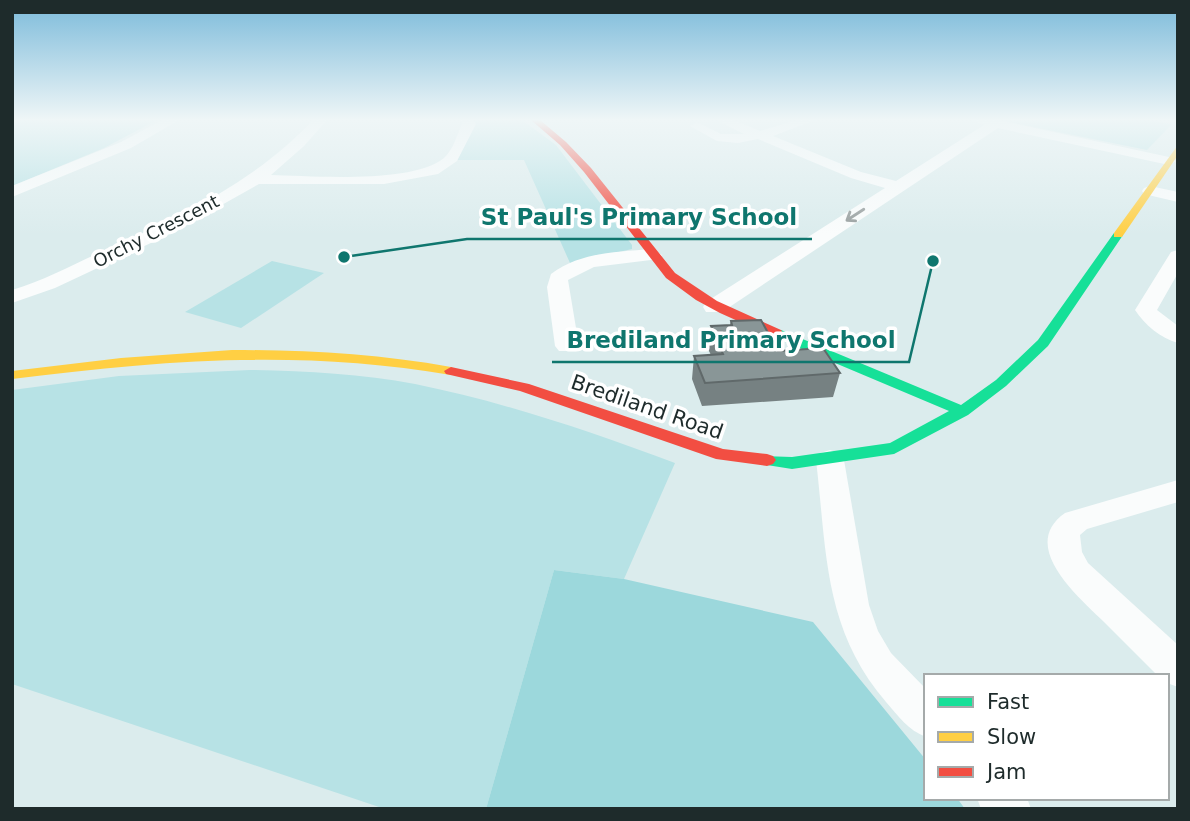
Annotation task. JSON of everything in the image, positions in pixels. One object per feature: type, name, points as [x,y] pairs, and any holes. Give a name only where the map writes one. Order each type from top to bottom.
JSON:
[{"type":"street","points":[[12,192],[94,158]]},
{"type":"street","name":"Orchy Crescent","points":[[12,297],[148,238],[211,206],[281,158]]},
{"type":"street","points":[[253,179],[394,179],[419,175],[440,167],[452,158]]},
{"type":"street","points":[[579,158],[675,280],[714,307],[962,411]]},
{"type":"street","points":[[814,158],[856,175],[898,187]]},
{"type":"street","points":[[714,307],[898,187],[937,158]]},
{"type":"street","name":"Brediland Road","points":[[12,375],[123,360],[266,355],[356,357],[440,369],[524,387],[722,455],[792,463],[830,460],[894,449],[962,411],[1001,383],[1043,343],[1171,158]]},
{"type":"street","points":[[1150,191],[1178,197]]},
{"type":"street","points":[[567,346],[557,287],[558,278],[566,270],[585,264],[652,254]]},
{"type":"street","points":[[1175,266],[1146,310],[1154,320],[1178,336]]},
{"type":"street","points":[[830,460],[851,606],[862,637],[878,665],[924,716]]},
{"type":"street","points":[[1178,491],[1076,521],[1065,529],[1062,541],[1066,557],[1076,573],[1178,670]]},
{"type":"shaded area","points":[[12,158],[79,158],[12,186]]},
{"type":"shaded area","points":[[566,158],[632,245],[632,249],[570,263],[524,160],[457,160]]},
{"type":"shaded area","points":[[272,261],[324,273],[241,328],[185,312]]},
{"type":"shaded area","points":[[250,370],[354,375],[448,391],[546,418],[675,463],[624,579],[554,570],[486,809],[385,809],[12,684],[12,390],[119,376]]},
{"type":"shaded area","points":[[554,570],[624,579],[813,622],[924,758],[924,800],[958,800],[965,809],[486,809]]},
{"type":"building","points":[[761,320],[778,351],[823,348],[840,373],[705,383],[694,356],[723,354],[711,326],[732,325],[731,321]]},
{"type":"traffic: fast","points":[[767,460],[792,463],[894,448],[962,411],[1001,383],[1043,343],[1118,235]]},
{"type":"traffic: fast","points":[[776,333],[962,411]]},
{"type":"traffic: slow","points":[[1118,235],[1171,158]]},
{"type":"traffic: slow","points":[[12,375],[176,357],[287,354],[342,356],[451,371]]},
{"type":"traffic: jam","points":[[577,158],[670,275],[688,290],[712,304],[776,333]]},
{"type":"traffic: jam","points":[[451,371],[524,387],[722,455],[767,460]]},
{"type":"place","name":"St Paul's Primary School","points":[[344,257]]},
{"type":"place","name":"Brediland Primary School","points":[[933,261]]}]
